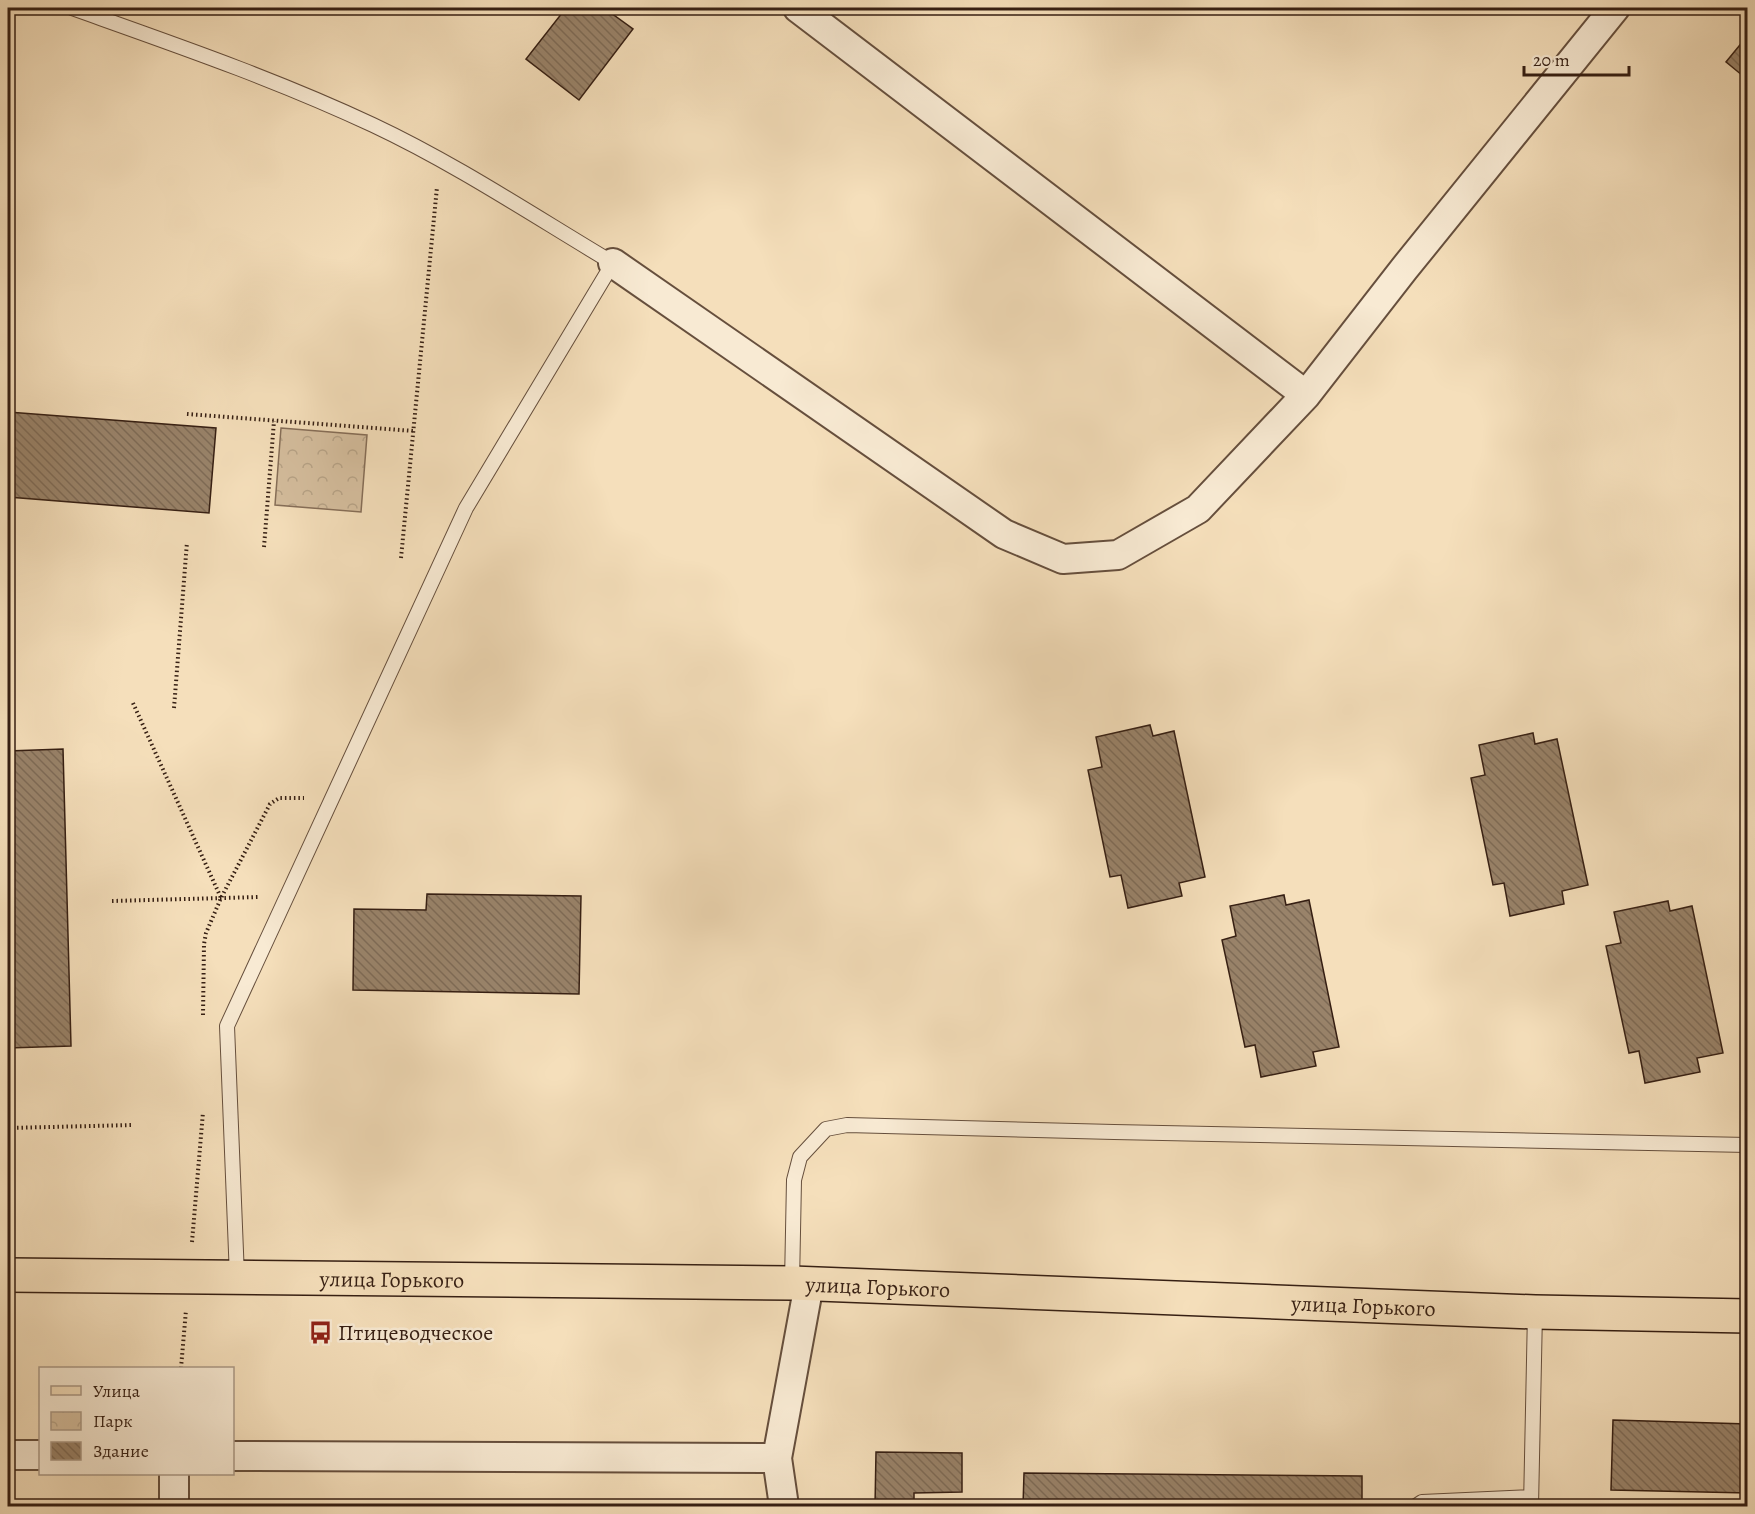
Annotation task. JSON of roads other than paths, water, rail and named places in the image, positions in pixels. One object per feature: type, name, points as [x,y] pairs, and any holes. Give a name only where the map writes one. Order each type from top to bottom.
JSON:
[{"type":"main road","name":"улица Горького","points":[[8,1275],[800,1283],[1535,1312],[1748,1316]]},
{"type":"street","points":[[798,8],[1306,395]]},
{"type":"street","points":[[613,263],[1004,534],[1063,560],[1118,555],[1198,509],[1306,395],[1404,269],[1615,8]]},
{"type":"street","points":[[784,1506],[777,1458],[800,1283]]},
{"type":"street","points":[[8,1455],[39,1455]]},
{"type":"street","points":[[234,1456],[777,1458]]},
{"type":"street","points":[[174,1475],[174,1506]]},
{"type":"lane","points":[[72,8],[239,67],[373,125],[440,160],[613,263],[466,508],[227,1026],[237,1277]]},
{"type":"lane","points":[[800,1283],[794,1180],[800,1157],[826,1129],[847,1125],[1748,1145]]},
{"type":"lane","points":[[1416,1506],[1422,1502],[1531,1502],[1535,1312]]},
{"type":"place","name":"Птицеводческое","points":[[320,1332]]}]
